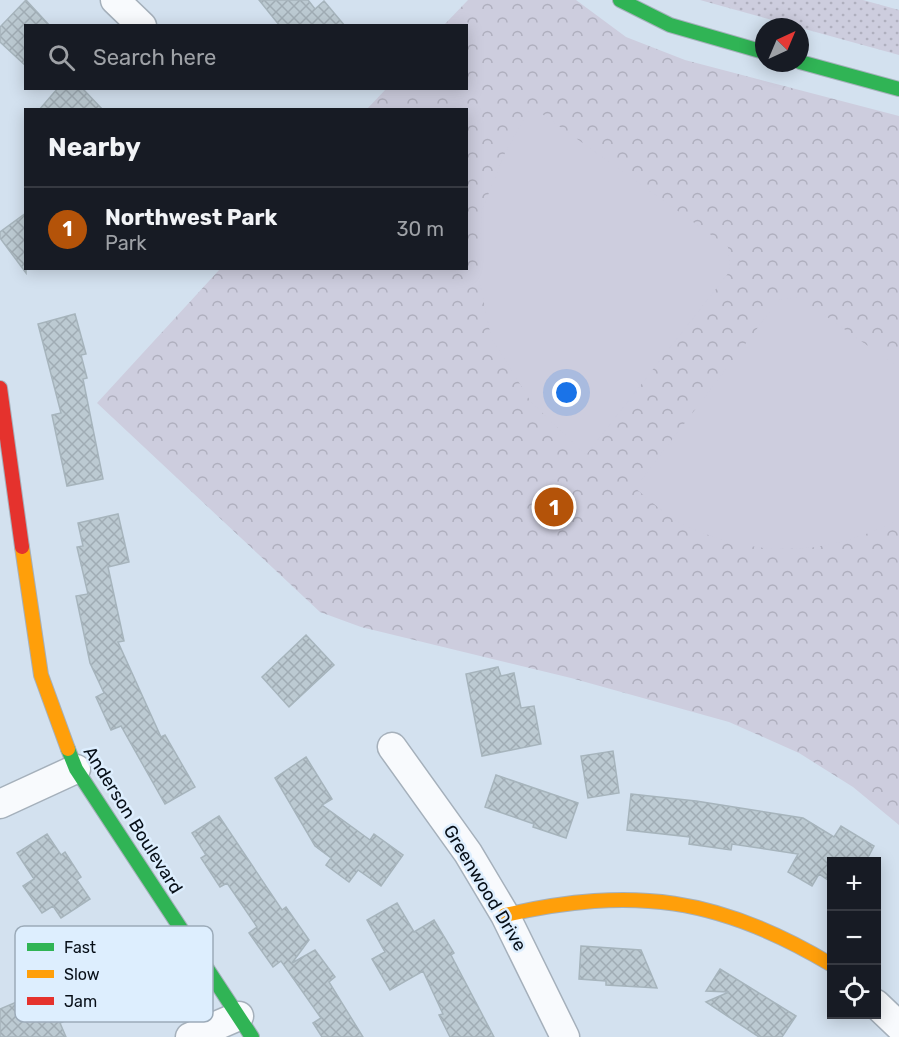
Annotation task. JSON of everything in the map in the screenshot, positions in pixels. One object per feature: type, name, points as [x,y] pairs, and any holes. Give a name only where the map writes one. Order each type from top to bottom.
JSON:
[{"type":"street","points":[[116,0],[140,24]]},
{"type":"street","points":[[620,0],[670,25],[755,49]]},
{"type":"street","points":[[809,64],[899,89]]},
{"type":"street","name":"Anderson Boulevard","points":[[0,388],[8,507],[41,675],[55,719],[76,769],[179,926]]},
{"type":"street","name":"Greenwood Drive","points":[[392,747],[468,853],[506,915],[566,1037]]},
{"type":"street","points":[[0,804],[76,769]]},
{"type":"street","points":[[506,915],[544,905],[588,898],[638,897],[688,903],[724,912],[765,927],[799,944],[830,965]]},
{"type":"street","name":"Anderson Boulevard","points":[[213,978],[245,1027]]},
{"type":"street","points":[[881,1009],[899,1026]]},
{"type":"street","points":[[190,1037],[245,1027]]},
{"type":"green space","points":[[468,0],[576,0],[626,37],[685,60],[899,116],[899,825],[853,787],[799,753],[729,722],[571,678],[361,627],[320,612],[97,403],[219,270],[468,270],[468,108],[368,108],[385,90],[468,90],[468,24],[445,24]]},
{"type":"green space","points":[[700,0],[863,0],[899,10],[899,55],[809,30],[809,18],[765,18]]},
{"type":"green space","points":[[531,106],[728,247],[730,271],[586,455],[531,402],[491,337],[478,274],[482,210],[505,153]]},
{"type":"green space","points":[[799,297],[899,368],[899,520],[847,540],[796,549],[744,545],[684,525],[635,488],[779,300]]},
{"type":"building","points":[[26,0],[48,24],[24,24],[24,64],[0,42],[0,27]]},
{"type":"building","points":[[259,0],[308,0],[315,9],[324,1],[343,24],[278,24]]},
{"type":"building","points":[[56,90],[84,90],[101,108],[41,108]]},
{"type":"building","points":[[24,214],[24,270],[26,273],[0,238],[0,232]]},
{"type":"building","points":[[75,314],[86,354],[81,355],[87,378],[83,379],[103,479],[67,486],[52,415],[61,413],[38,324]]},
{"type":"building","points":[[118,514],[129,562],[108,567],[124,641],[118,642],[161,737],[165,735],[195,787],[165,804],[121,726],[111,730],[96,697],[104,693],[90,663],[76,596],[88,594],[77,547],[83,546],[78,523]]},
{"type":"building","points":[[306,635],[334,665],[289,707],[262,677]]},
{"type":"building","points":[[498,667],[501,676],[514,673],[521,708],[534,706],[541,744],[482,756],[466,674]]},
{"type":"building","points":[[613,751],[619,793],[588,798],[581,756]]},
{"type":"building","points":[[306,757],[332,799],[322,805],[370,840],[374,834],[403,855],[381,886],[358,870],[349,882],[326,865],[331,858],[315,846],[275,778]]},
{"type":"building","points":[[496,775],[578,803],[566,838],[485,807]]},
{"type":"building","points":[[631,794],[696,801],[803,818],[834,837],[841,826],[874,846],[868,857],[827,857],[827,879],[819,874],[812,886],[788,872],[798,854],[732,844],[731,850],[689,844],[690,837],[627,830]]},
{"type":"building","points":[[219,816],[282,910],[286,907],[309,940],[292,963],[315,950],[335,977],[329,982],[363,1037],[322,1037],[313,1023],[321,1018],[281,961],[273,967],[249,933],[257,927],[227,883],[220,887],[201,858],[206,855],[192,833]]},
{"type":"building","points":[[47,834],[61,855],[65,852],[81,877],[77,880],[90,899],[61,918],[53,906],[42,913],[23,886],[34,879],[17,853]]},
{"type":"building","points":[[397,903],[414,932],[434,920],[454,953],[451,955],[494,1037],[450,1037],[439,1015],[443,1014],[423,971],[390,990],[372,959],[385,952],[367,920]]},
{"type":"building","points":[[581,946],[641,950],[657,988],[606,985],[606,981],[579,979]]},
{"type":"building","points":[[720,969],[796,1016],[782,1037],[759,1037],[706,1002],[729,992],[706,991]]},
{"type":"building","points":[[15,1003],[15,1022],[62,1022],[60,1023],[66,1037],[0,1037],[0,1009]]},
{"type":"traffic: fast","points":[[620,0],[670,25],[755,49]]},
{"type":"traffic: fast","points":[[809,64],[899,89]]},
{"type":"traffic: fast","points":[[68,749],[76,769],[179,926]]},
{"type":"traffic: fast","points":[[213,978],[252,1037]]},
{"type":"traffic: slow","points":[[22,547],[41,675],[68,749]]},
{"type":"traffic: slow","points":[[505,915],[594,901],[635,900],[674,904],[713,912],[751,924],[791,942],[827,962]]},
{"type":"traffic: jam","points":[[0,388],[22,547]]},
{"type":"place","name":"Northwest Park","points":[[554,507]]}]
